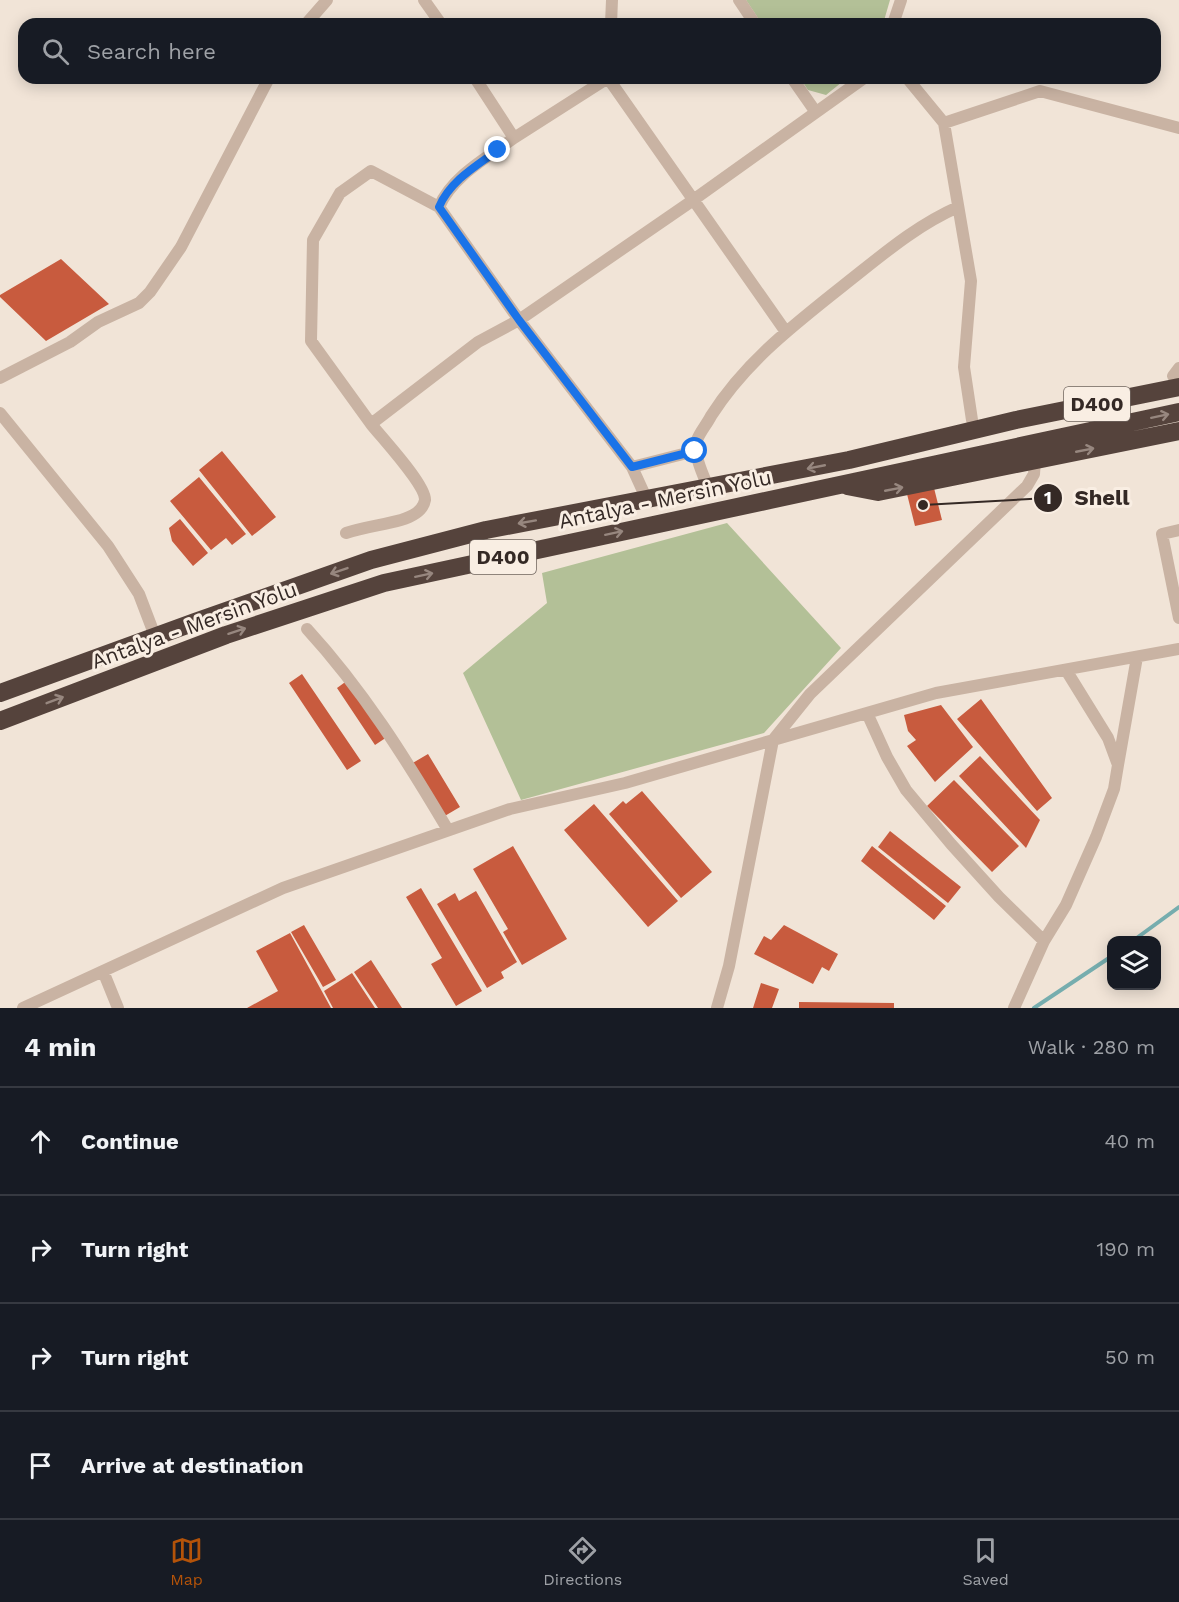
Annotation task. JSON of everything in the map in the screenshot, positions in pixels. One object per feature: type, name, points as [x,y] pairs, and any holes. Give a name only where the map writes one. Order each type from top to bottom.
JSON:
[{"type":"highway","points":[[849,460],[972,420],[1177,376]]},
{"type":"highway","name":"Antalya - Mersin Yolu","points":[[2,690],[371,560],[486,530],[849,460],[1016,420],[1177,376]]},
{"type":"highway","name":"Antalya - Mersin Yolu","points":[[0,721],[226,635],[384,583],[1179,412]]},
{"type":"highway","points":[[837,484],[878,492],[1179,431]]},
{"type":"street","points":[[311,18],[327,0]]},
{"type":"street","points":[[424,0],[437,18]]},
{"type":"street","points":[[611,18],[612,0]]},
{"type":"street","points":[[739,0],[751,18]]},
{"type":"street","points":[[895,18],[901,0]]},
{"type":"street","points":[[0,378],[70,342],[98,322],[139,303],[150,292],[181,247],[266,84]]},
{"type":"street","points":[[479,84],[514,138]]},
{"type":"street","points":[[439,207],[443,196],[455,183],[514,138],[599,84]]},
{"type":"street","points":[[612,84],[786,332]]},
{"type":"street","points":[[796,84],[815,111]]},
{"type":"street","points":[[371,424],[478,342],[519,320],[855,84]]},
{"type":"street","points":[[912,84],[944,123],[971,281],[964,367],[972,420]]},
{"type":"street","points":[[944,123],[1040,91],[1179,128]]},
{"type":"street","points":[[346,533],[365,526],[400,520],[420,510],[425,497],[416,479],[371,424],[311,340],[313,240],[340,193],[371,171],[439,207],[519,320],[632,467],[646,500]]},
{"type":"street","points":[[708,488],[695,451],[698,438],[743,372],[786,332],[896,243],[958,207]]},
{"type":"street","points":[[0,412],[108,546],[139,594],[155,636]]},
{"type":"street","points":[[632,467],[695,451]]},
{"type":"street","points":[[717,1008],[729,966],[773,740],[810,694],[1028,486],[1034,474],[1035,460]]},
{"type":"street","points":[[1179,530],[1162,534],[1179,618]]},
{"type":"street","points":[[307,629],[365,699],[448,830]]},
{"type":"street","points":[[23,1008],[283,888],[510,809],[625,783],[936,693],[1179,649]]},
{"type":"street","points":[[1014,1008],[1044,941],[1066,905],[1114,789],[1137,657]]},
{"type":"street","points":[[1065,670],[1108,738],[1118,765]]},
{"type":"street","points":[[867,713],[887,757],[906,790],[999,897],[1044,941]]},
{"type":"street","points":[[103,971],[118,1008]]},
{"type":"green space","points":[[746,0],[890,0],[885,18],[758,18]]},
{"type":"green space","points":[[804,84],[840,84],[826,95],[808,90]]},
{"type":"green space","points":[[727,523],[841,648],[764,733],[521,800],[463,673],[547,603],[542,573]]},
{"type":"building","points":[[61,259],[109,304],[46,341],[0,295]]},
{"type":"building","points":[[222,451],[276,517],[252,536],[199,470]]},
{"type":"building","points":[[199,477],[246,534],[232,545],[226,538],[211,550],[170,501]]},
{"type":"building","points":[[934,488],[942,520],[915,526],[907,494]]},
{"type":"building","points":[[180,519],[208,553],[193,566],[172,541],[169,528]]},
{"type":"building","points":[[302,674],[361,761],[347,770],[289,683]]},
{"type":"building","points":[[348,680],[387,737],[375,745],[337,688]]},
{"type":"building","points":[[981,699],[1052,798],[1037,811],[957,719]]},
{"type":"building","points":[[941,705],[973,747],[935,782],[907,746],[916,740],[908,731],[904,715]]},
{"type":"building","points":[[428,754],[460,807],[443,817],[411,764]]},
{"type":"building","points":[[980,756],[1040,820],[1026,848],[959,776]]},
{"type":"building","points":[[954,780],[1019,846],[992,872],[927,806]]},
{"type":"building","points":[[642,791],[712,872],[681,898],[609,814],[623,801],[626,804]]},
{"type":"building","points":[[594,804],[678,901],[648,927],[564,830]]},
{"type":"building","points":[[890,831],[961,887],[948,903],[878,847]]},
{"type":"building","points":[[513,846],[567,939],[522,965],[503,932],[508,929],[473,869]]},
{"type":"building","points":[[872,846],[946,906],[934,920],[861,861]]},
{"type":"building","points":[[421,888],[482,991],[456,1006],[431,964],[442,958],[406,897]]},
{"type":"building","points":[[476,891],[517,962],[501,972],[504,978],[487,988],[437,904],[455,893],[459,901]]},
{"type":"building","points":[[304,925],[336,980],[323,987],[291,932]]},
{"type":"building","points":[[784,925],[838,954],[829,971],[822,967],[813,984],[754,954],[764,936],[771,940]]},
{"type":"building","points":[[290,933],[331,1008],[247,1008],[278,991],[256,951]]},
{"type":"building","points":[[371,960],[402,1008],[378,1008],[354,972]]},
{"type":"building","points":[[352,973],[375,1008],[333,1008],[324,991]]},
{"type":"building","points":[[761,983],[779,989],[772,1008],[753,1008]]},
{"type":"building","points":[[799,1002],[894,1003],[894,1008],[799,1008]]},
{"type":"waterway","points":[[1139,936],[1179,907]]},
{"type":"waterway","points":[[1034,1008],[1107,959]]},
{"type":"place","name":"Shell","points":[[923,505]]},
{"type":"route","points":[[498,150],[455,183],[443,196],[439,207],[519,320],[632,467],[695,451]]}]
